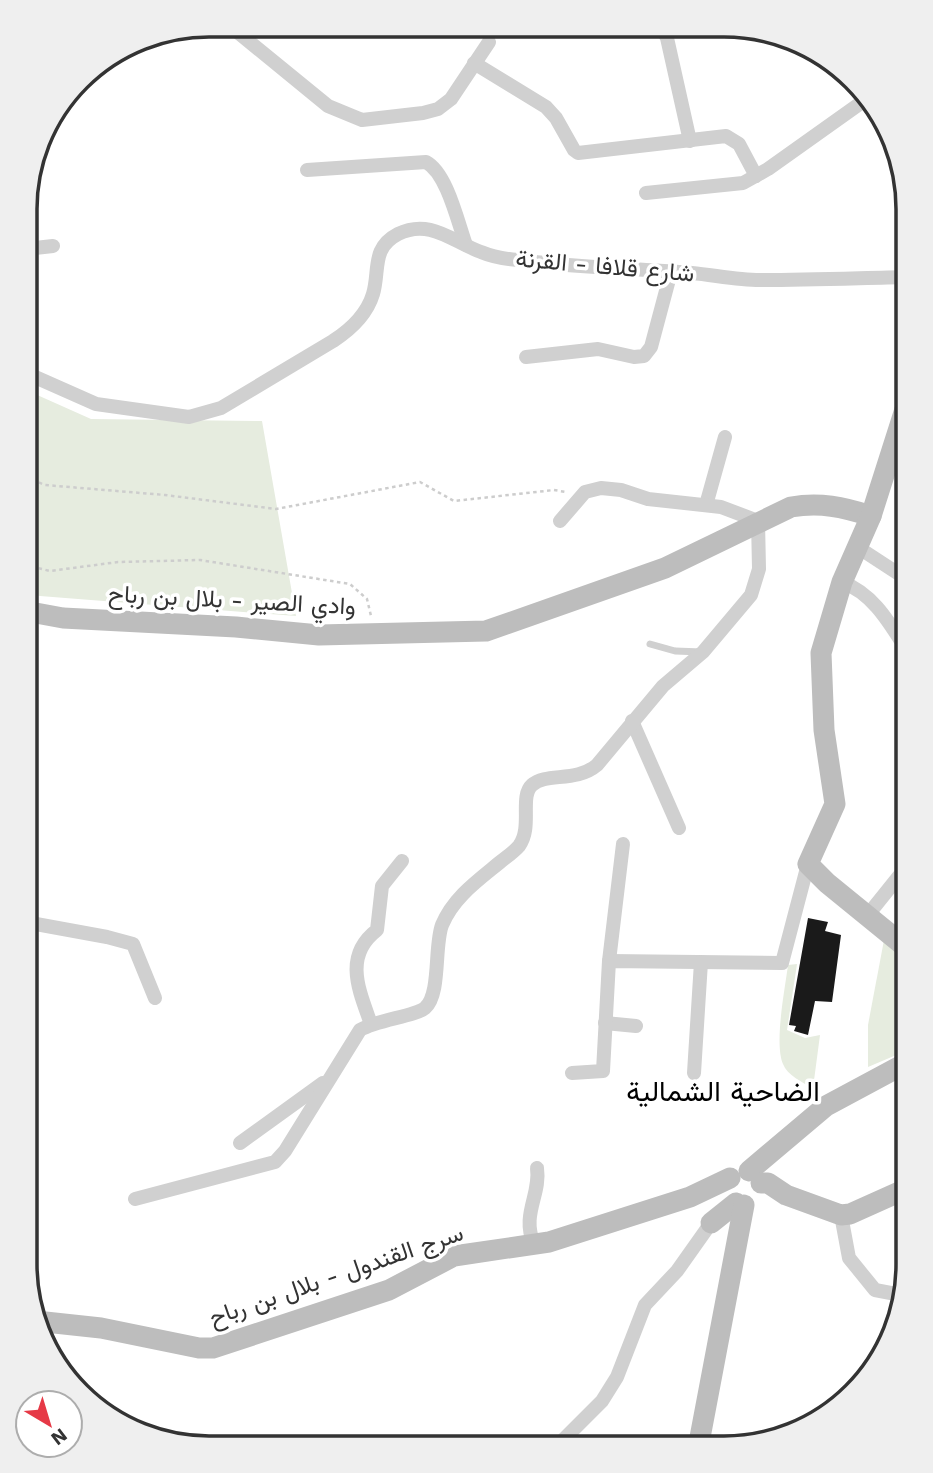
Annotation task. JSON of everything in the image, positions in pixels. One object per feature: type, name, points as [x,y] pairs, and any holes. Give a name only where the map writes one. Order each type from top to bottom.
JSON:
[{"type":"street","points":[[244,37],[328,106],[362,120],[423,114],[438,109],[451,99],[489,42]]},
{"type":"street","points":[[666,37],[690,141]]},
{"type":"street","points":[[474,63],[546,107],[578,153],[724,136],[732,138],[741,147],[757,176]]},
{"type":"street","points":[[646,193],[743,183],[860,103]]},
{"type":"street","points":[[307,170],[426,162],[433,165],[442,177],[466,245]]},
{"type":"street","name":"شارع قلافا - القرنة","points":[[37,378],[96,404],[177,417],[211,412],[333,341],[350,328],[369,304],[380,250],[389,239],[405,231],[425,229],[443,233],[481,253],[569,267],[689,272],[757,280],[896,276]]},
{"type":"street","points":[[37,248],[53,246]]},
{"type":"street","points":[[526,357],[598,349],[634,357],[644,356],[651,347],[671,272]]},
{"type":"street","points":[[706,505],[725,437]]},
{"type":"street","points":[[609,961],[782,963],[808,864],[835,804],[824,730],[821,653],[842,582],[871,516],[896,438]]},
{"type":"street","points":[[135,1199],[275,1162],[285,1151],[360,1030],[371,1024],[418,1012],[430,1003],[437,965],[438,940],[445,919],[464,892],[518,847],[527,825],[526,797],[530,787],[540,781],[575,776],[591,770],[663,686],[703,652],[748,600],[755,587],[759,568],[758,521],[721,507],[648,499],[611,488],[590,490],[583,494],[560,521]]},
{"type":"street","name":"وادي الصير - بلال بن رباح","points":[[37,613],[63,618],[236,627],[319,635],[486,631],[665,568],[791,507],[810,503],[833,505],[871,516]]},
{"type":"street","points":[[859,548],[896,572]]},
{"type":"street","points":[[842,582],[856,587],[878,607],[896,634]]},
{"type":"street","points":[[632,721],[679,828]]},
{"type":"street","points":[[572,1073],[603,1070],[609,961],[623,844]]},
{"type":"street","points":[[371,1024],[356,974],[358,953],[369,936],[377,930],[382,886],[402,861]]},
{"type":"street","points":[[808,864],[896,940]]},
{"type":"street","points":[[867,916],[896,880]]},
{"type":"street","points":[[37,924],[133,944],[155,998]]},
{"type":"street","points":[[694,1073],[701,962]]},
{"type":"street","points":[[606,1023],[636,1026]]},
{"type":"street","points":[[567,1436],[602,1401],[617,1377],[645,1304],[677,1270],[711,1223],[778,1148],[826,1106],[896,1068]]},
{"type":"street","points":[[240,1143],[330,1078]]},
{"type":"street","points":[[534,1244],[528,1230],[538,1178],[537,1168]]},
{"type":"street","points":[[743,1190],[768,1183],[786,1195],[841,1215],[850,1214],[896,1193]]},
{"type":"street","points":[[700,1436],[738,1234],[743,1190]]},
{"type":"street","name":"سرج القندول - بلال بن رباح","points":[[47,1322],[101,1328],[199,1348],[213,1348],[389,1290],[454,1256],[550,1242],[690,1197],[743,1190]]},
{"type":"street","points":[[841,1215],[849,1258],[875,1290],[894,1294]]},
{"type":"lane","points":[[650,644],[675,651],[703,652]]},
{"type":"path","points":[[37,482],[45,485],[165,495],[276,509],[419,482],[454,501],[554,490],[583,494]]},
{"type":"path","points":[[37,568],[50,571],[118,562],[200,560],[350,584],[367,599],[374,632]]},
{"type":"shaded area","points":[[37,395],[91,419],[262,421],[296,616],[37,595]]},
{"type":"shaded area","points":[[884,940],[896,952],[896,1055],[868,1067],[868,1025]]},
{"type":"shaded area","points":[[797,964],[787,1030],[805,1038],[820,1035],[813,1088],[788,1072],[781,1055],[781,1016],[788,965]]},
{"type":"building","points":[[808,918],[828,922],[825,931],[841,935],[832,1002],[815,1001],[808,1035],[794,1031],[796,1026],[789,1025]]},
{"type":"district","name":"الضاحية الشمالية","points":[[723,1091]]}]
